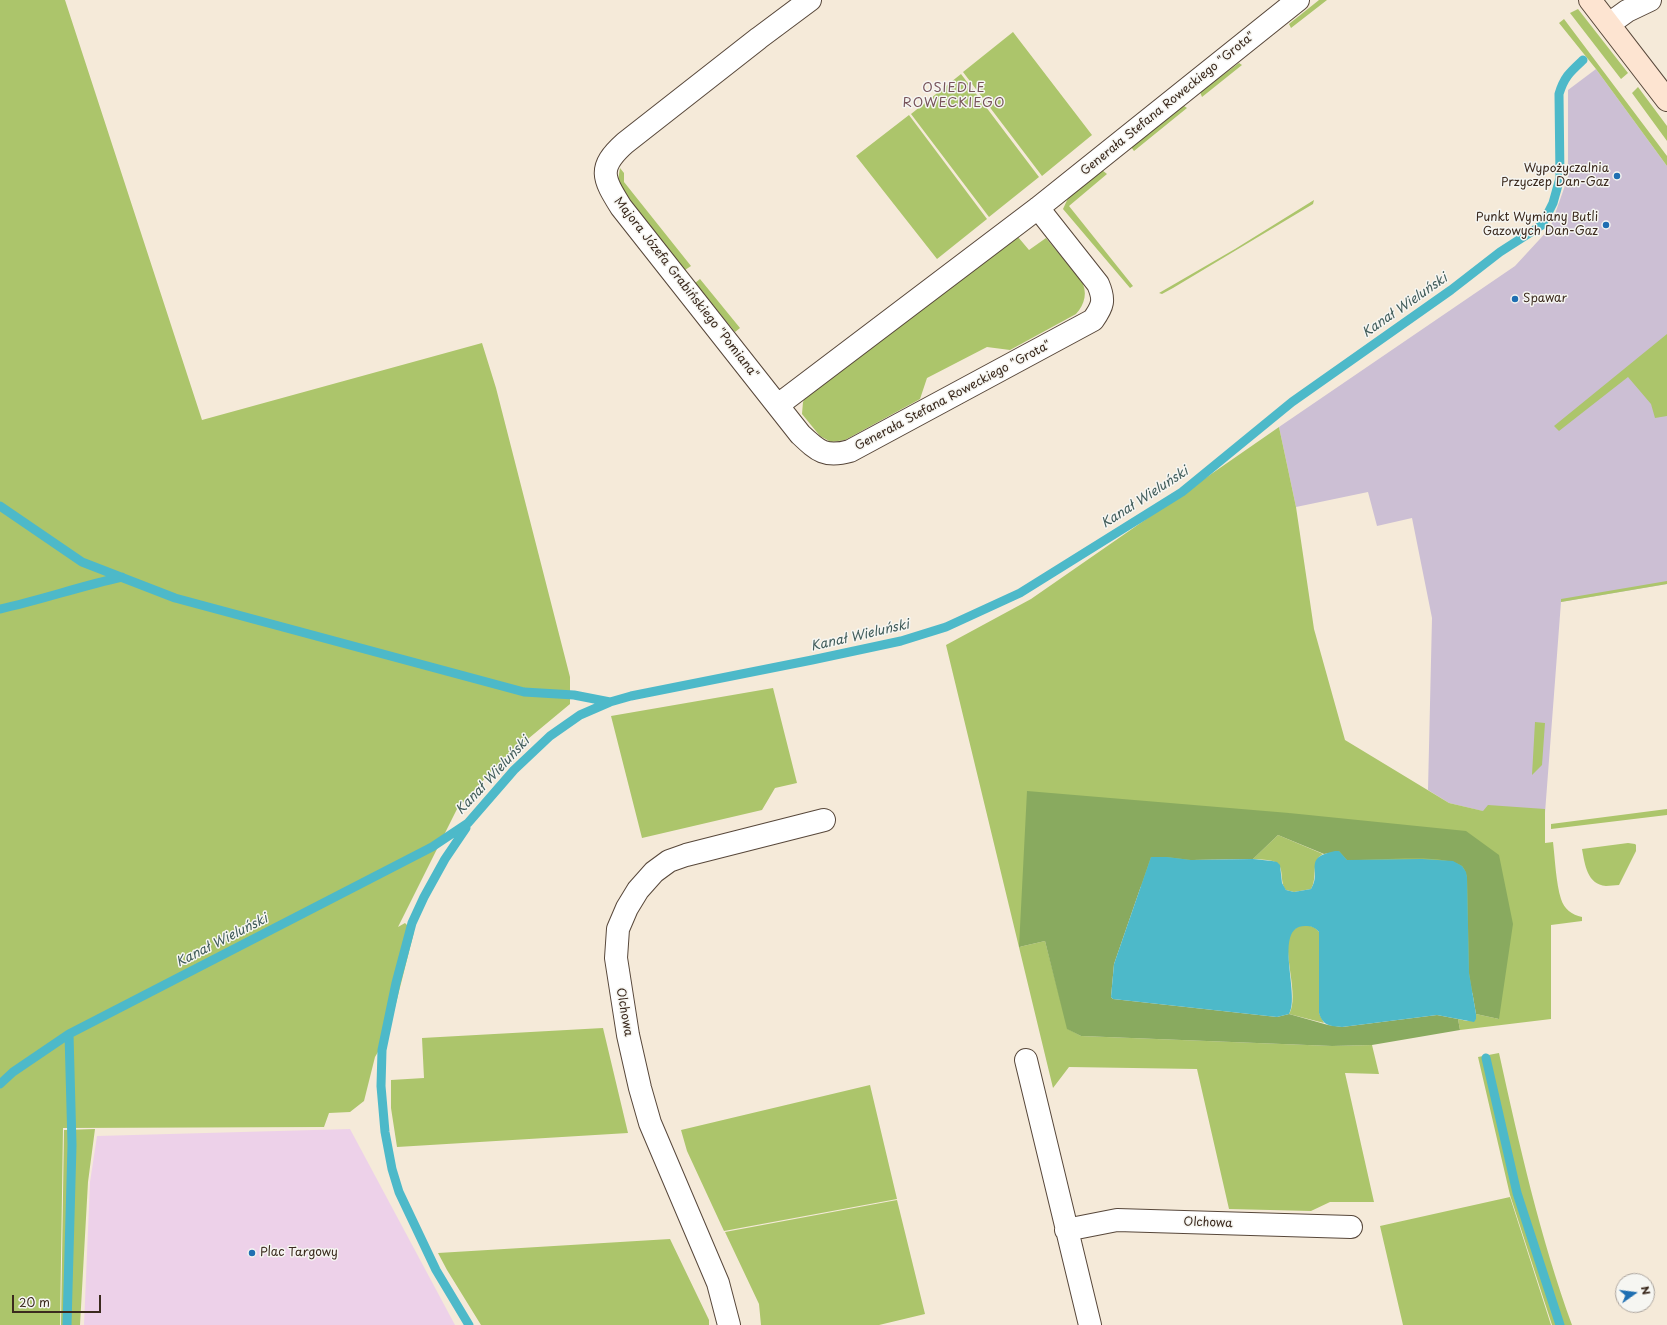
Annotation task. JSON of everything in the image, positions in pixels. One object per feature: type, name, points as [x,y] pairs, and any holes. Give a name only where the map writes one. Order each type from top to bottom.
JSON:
[{"type":"street","name":"Generała Stefana Roweckiego \"Grota\"","points":[[1038,208],[1098,284],[1103,301],[1100,310],[1093,320],[850,451],[837,454],[826,454],[814,447],[800,434],[778,405],[1038,208],[1298,0]]},
{"type":"street","points":[[1590,0],[1667,100]]},
{"type":"street","points":[[1609,24],[1627,11],[1650,0]]},
{"type":"street","name":"Majora Józefa Grabińskiego \"Pomiana\"","points":[[778,405],[621,207],[606,181],[606,171],[607,163],[611,157],[625,143],[800,3]]},
{"type":"street","name":"Olchowa","points":[[729,1325],[718,1283],[653,1130],[640,1088],[620,991],[616,958],[618,929],[626,908],[638,890],[654,872],[669,861],[686,855],[824,820]]},
{"type":"street","points":[[1026,1060],[1090,1325]]},
{"type":"street","name":"Olchowa","points":[[1066,1230],[1117,1220],[1351,1227]]},
{"type":"shaded area","points":[[1596,69],[1667,166],[1667,584],[1561,602],[1544,826],[1449,803],[1428,790],[1432,618],[1412,518],[1377,526],[1368,492],[1296,507],[1279,427],[1515,266],[1550,228],[1568,177],[1568,90]]},
{"type":"shaded area","name":"Plac Targowy","points":[[350,1129],[455,1325],[84,1325],[90,1182],[97,1136]]},
{"type":"green space","points":[[0,0],[65,0],[202,420],[482,343],[496,388],[570,677],[570,704],[499,763],[457,809],[398,927],[405,923],[414,932],[388,1035],[375,1057],[364,1101],[350,1112],[329,1113],[324,1127],[63,1128],[60,1325],[0,1325]]},
{"type":"green space","points":[[1319,0],[1327,0],[1291,28],[1289,24]]},
{"type":"green space","points":[[1578,9],[1628,73],[1621,79],[1570,13]]},
{"type":"green space","points":[[1564,19],[1667,156],[1667,166],[1596,69],[1559,23]]},
{"type":"green space","points":[[1013,32],[1092,135],[1042,176],[963,72]]},
{"type":"green space","points":[[1239,63],[1242,65],[1202,97],[1200,92]]},
{"type":"green space","points":[[961,74],[1039,177],[989,217],[911,114]]},
{"type":"green space","points":[[1638,87],[1667,126],[1667,141],[1632,93]]},
{"type":"green space","points":[[1184,106],[1187,108],[1134,151],[1131,147]]},
{"type":"green space","points":[[909,115],[987,219],[937,259],[856,156]]},
{"type":"green space","points":[[620,168],[624,173],[624,182],[691,266],[685,270],[624,194],[618,180]]},
{"type":"green space","points":[[1102,170],[1107,174],[1069,206],[1133,286],[1130,288],[1063,209],[1069,196]]},
{"type":"green space","points":[[1314,200],[1313,204],[1173,288],[1162,294],[1159,293],[1235,249]]},
{"type":"green space","points":[[1018,237],[1029,250],[1046,238],[1081,280],[1085,293],[1082,306],[1076,314],[1010,350],[987,347],[927,378],[920,399],[845,440],[831,442],[820,436],[802,414],[803,402],[807,395]]},
{"type":"green space","points":[[700,279],[740,328],[735,332],[695,283]]},
{"type":"green space","points":[[1667,334],[1667,416],[1655,418],[1651,404],[1628,377],[1559,431],[1554,426]]},
{"type":"green space","points":[[1279,427],[1296,507],[1314,629],[1345,740],[1449,803],[1483,811],[1488,805],[1545,809],[1545,843],[1553,842],[1561,899],[1564,906],[1569,911],[1582,917],[1582,921],[1551,925],[1551,1019],[1460,1030],[1458,1019],[1467,1021],[1476,1019],[1476,1014],[1499,1019],[1289,813],[1019,947],[1045,941],[1068,1029],[1081,1036],[1332,1046],[1372,1045],[1379,1074],[1345,1073],[1374,1202],[1330,1202],[1311,1211],[1229,1209],[1197,1069],[1069,1067],[1053,1088],[946,645],[1031,599]]},
{"type":"green space","points":[[1667,581],[1667,584],[1561,602],[1561,599]]},
{"type":"green space","points":[[773,688],[797,783],[775,788],[762,810],[642,838],[611,716]]},
{"type":"green space","points":[[1535,722],[1545,723],[1542,765],[1532,775]]},
{"type":"green space","points":[[1027,791],[1289,813],[1466,831],[1499,855],[1513,924],[1499,1019],[1476,1014],[1469,973],[1467,877],[1462,866],[1453,862],[1440,860],[1407,858],[1347,860],[1339,851],[1324,854],[1278,835],[1253,859],[1191,860],[1151,857],[1114,964],[1111,997],[1113,999],[1277,1017],[1289,1014],[1328,1025],[1342,1027],[1437,1015],[1458,1019],[1460,1030],[1372,1045],[1332,1046],[1081,1036],[1067,1029],[1045,941],[1019,947]]},
{"type":"green space","points":[[1667,809],[1667,815],[1551,829],[1551,824]]},
{"type":"green space","points":[[1278,835],[1323,854],[1319,857],[1315,865],[1314,880],[1311,889],[1294,892],[1286,890],[1278,864],[1270,860],[1253,859]]},
{"type":"green space","points":[[1628,843],[1636,845],[1636,851],[1619,885],[1606,886],[1595,882],[1588,873],[1582,849]]},
{"type":"green space","points":[[1299,926],[1310,926],[1319,932],[1319,1013],[1324,1023],[1289,1014],[1293,997],[1288,942],[1290,934]]},
{"type":"green space","points":[[603,1028],[628,1133],[397,1147],[391,1108],[391,1080],[424,1078],[422,1038]]},
{"type":"green space","points":[[1499,1053],[1522,1156],[1540,1224],[1560,1292],[1572,1325],[1552,1325],[1510,1195],[1478,1057]]},
{"type":"green space","points":[[870,1085],[897,1199],[724,1231],[687,1151],[681,1130]]},
{"type":"green space","points":[[95,1129],[88,1182],[80,1325],[61,1325],[64,1130]]},
{"type":"green space","points":[[1510,1197],[1551,1325],[1403,1325],[1380,1226]]},
{"type":"green space","points":[[897,1200],[925,1314],[879,1325],[761,1325],[759,1304],[725,1232]]},
{"type":"green space","points":[[670,1239],[709,1320],[709,1325],[481,1325],[438,1253]]},
{"type":"water","points":[[1339,851],[1347,860],[1422,859],[1453,861],[1462,866],[1467,877],[1469,973],[1476,1014],[1476,1019],[1474,1022],[1437,1015],[1342,1027],[1325,1023],[1319,1013],[1319,932],[1314,928],[1307,926],[1295,929],[1290,937],[1289,963],[1292,1005],[1289,1014],[1277,1017],[1113,999],[1111,997],[1114,964],[1151,857],[1191,860],[1253,859],[1277,862],[1280,865],[1282,883],[1286,890],[1294,892],[1311,889],[1314,882],[1316,861],[1319,857]]},
{"type":"waterway","name":"Kanał Wieluński","points":[[0,1084],[13,1072],[69,1034],[432,847],[468,823],[514,770],[550,736],[580,715],[610,702],[631,696],[901,641],[946,627],[1020,593],[1182,492],[1292,402],[1451,290],[1500,252],[1542,225],[1553,203],[1560,178],[1559,94],[1568,75],[1583,60]]},
{"type":"waterway","points":[[0,506],[82,562],[175,598],[524,692],[574,695],[610,702]]},
{"type":"waterway","points":[[0,609],[122,577]]},
{"type":"waterway","points":[[466,828],[445,859],[424,897],[412,923],[396,983],[382,1050],[381,1086],[385,1132],[392,1169],[399,1192],[436,1270],[469,1325]]},
{"type":"waterway","points":[[67,1325],[72,1145],[69,1034]]},
{"type":"waterway","points":[[1486,1058],[1517,1193],[1560,1325]]},
{"type":"place","name":"Wypożyczalnia Przyczep Dan-Gaz","points":[[1617,176]]},
{"type":"place","name":"Punkt Wymiany Butli Gazowych Dan-Gaz","points":[[1606,225]]},
{"type":"place","name":"Spawar","points":[[1515,299]]},
{"type":"place","name":"Plac Targowy","points":[[252,1253]]},
{"type":"district","name":"OSIEDLE ROWECKIEGO","points":[[954,96]]}]
